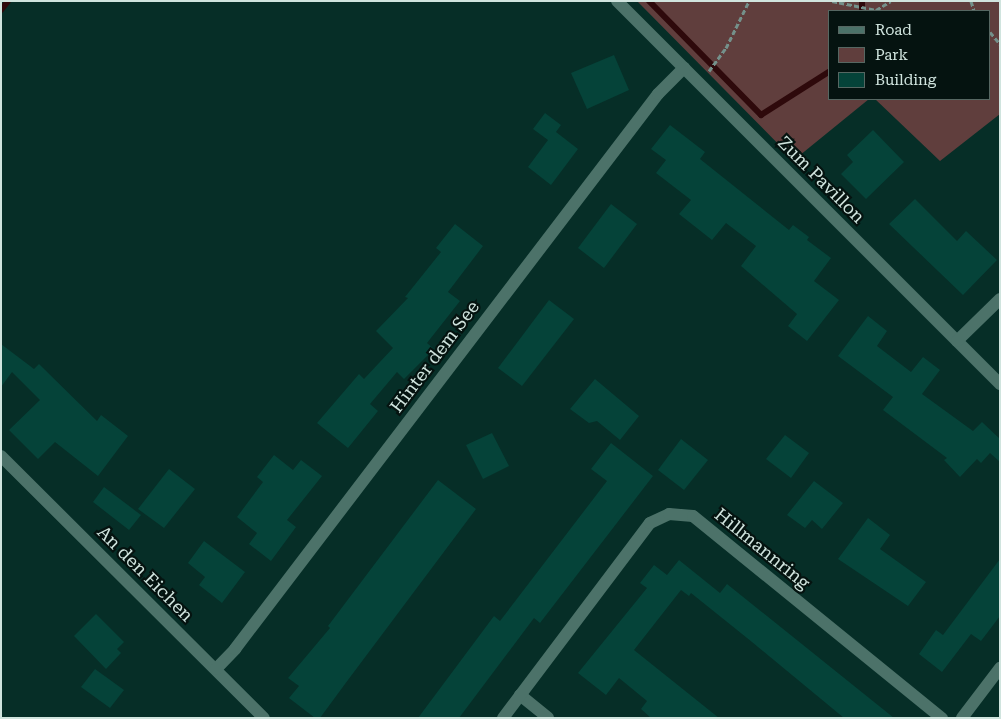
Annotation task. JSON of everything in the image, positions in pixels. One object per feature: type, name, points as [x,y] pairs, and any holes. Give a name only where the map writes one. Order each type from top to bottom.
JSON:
[{"type":"street","name":"Zum Pavillon","points":[[618,1],[1000,384]]},
{"type":"street","name":"Hinter dem See","points":[[216,669],[235,649],[658,94],[684,68]]},
{"type":"street","points":[[957,341],[1000,299]]},
{"type":"street","name":"An den Eichen","points":[[1,456],[264,718]]},
{"type":"street","name":"Hillmannring","points":[[503,718],[650,523],[669,514],[693,516],[942,718]]},
{"type":"street","points":[[962,718],[1000,668]]},
{"type":"street","points":[[520,695],[548,718]]},
{"type":"path","points":[[707,73],[719,58],[749,1]]},
{"type":"path","points":[[832,1],[849,7],[876,10],[891,1]]},
{"type":"path","points":[[991,33],[1000,44]]},
{"type":"green space","points":[[637,1],[1000,1],[1000,114],[940,161],[876,100],[991,100],[991,10],[828,10],[828,100],[868,100],[794,160]]},
{"type":"building","points":[[614,55],[629,90],[587,109],[571,73]]},
{"type":"building","points":[[545,113],[561,125],[556,132],[578,149],[551,185],[528,167],[548,140],[533,129]]},
{"type":"building","points":[[670,125],[705,152],[700,159],[789,230],[793,225],[809,237],[807,240],[831,258],[814,281],[839,300],[807,341],[788,326],[797,314],[741,266],[756,246],[726,223],[712,240],[679,214],[691,200],[656,173],[666,160],[651,149]]},
{"type":"building","points":[[873,130],[904,162],[866,199],[841,174],[853,162],[847,155]]},
{"type":"building","points":[[915,199],[957,241],[966,231],[997,260],[963,295],[889,224]]},
{"type":"building","points":[[611,204],[637,224],[604,268],[578,248]]},
{"type":"building","points":[[455,224],[483,246],[448,292],[460,301],[427,343],[434,349],[404,379],[397,372],[370,404],[378,411],[348,448],[317,423],[359,374],[364,379],[393,348],[376,331],[408,298],[405,297],[441,252],[436,248]]},
{"type":"building","points":[[549,300],[574,319],[522,386],[498,368]]},
{"type":"building","points":[[868,316],[887,331],[877,346],[911,372],[923,357],[940,370],[922,394],[973,431],[982,422],[1000,439],[1000,462],[990,453],[981,463],[977,459],[960,477],[944,460],[947,458],[883,410],[893,397],[838,356]]},
{"type":"building","points":[[1,344],[34,369],[39,364],[97,421],[101,415],[128,436],[98,476],[55,442],[38,459],[9,430],[40,400],[12,372],[1,387]]},
{"type":"building","points":[[595,379],[639,416],[620,440],[597,421],[589,423],[570,409]]},
{"type":"building","points":[[492,433],[509,466],[483,479],[466,445]]},
{"type":"building","points":[[785,435],[809,453],[791,478],[766,459]]},
{"type":"building","points":[[681,439],[708,460],[684,490],[658,470]]},
{"type":"building","points":[[611,443],[653,476],[540,623],[534,618],[459,718],[418,718],[494,616],[500,621],[607,481],[591,469]]},
{"type":"building","points":[[274,455],[293,470],[301,460],[322,476],[287,520],[296,527],[271,561],[249,544],[257,533],[237,517],[263,482],[257,477]]},
{"type":"building","points":[[169,469],[195,489],[164,528],[138,509]]},
{"type":"building","points":[[438,480],[476,509],[320,718],[315,718],[289,698],[299,686],[288,678],[330,628],[328,626]]},
{"type":"building","points":[[814,481],[843,503],[822,529],[812,520],[805,528],[787,515]]},
{"type":"building","points":[[104,487],[141,515],[129,530],[93,502]]},
{"type":"building","points":[[868,518],[890,535],[880,549],[926,582],[908,606],[838,559]]},
{"type":"building","points":[[204,541],[245,572],[222,603],[199,585],[205,577],[188,563]]},
{"type":"building","points":[[1000,559],[1000,616],[981,641],[971,634],[942,672],[919,654],[936,630],[943,635]]},
{"type":"building","points":[[679,560],[720,593],[727,584],[894,718],[844,718],[691,593],[689,596],[681,590],[634,650],[719,718],[651,718],[641,709],[647,701],[619,678],[606,695],[578,673],[647,588],[640,583],[654,565],[667,575]]},
{"type":"building","points":[[96,614],[124,642],[117,649],[121,653],[106,669],[74,636]]},
{"type":"building","points":[[95,669],[124,690],[110,708],[81,687]]},
{"type":"waterway","points":[[1,10],[8,1]]},
{"type":"waterway","points":[[649,1],[761,115],[828,72]]},
{"type":"waterway","points":[[862,1],[862,10]]}]
